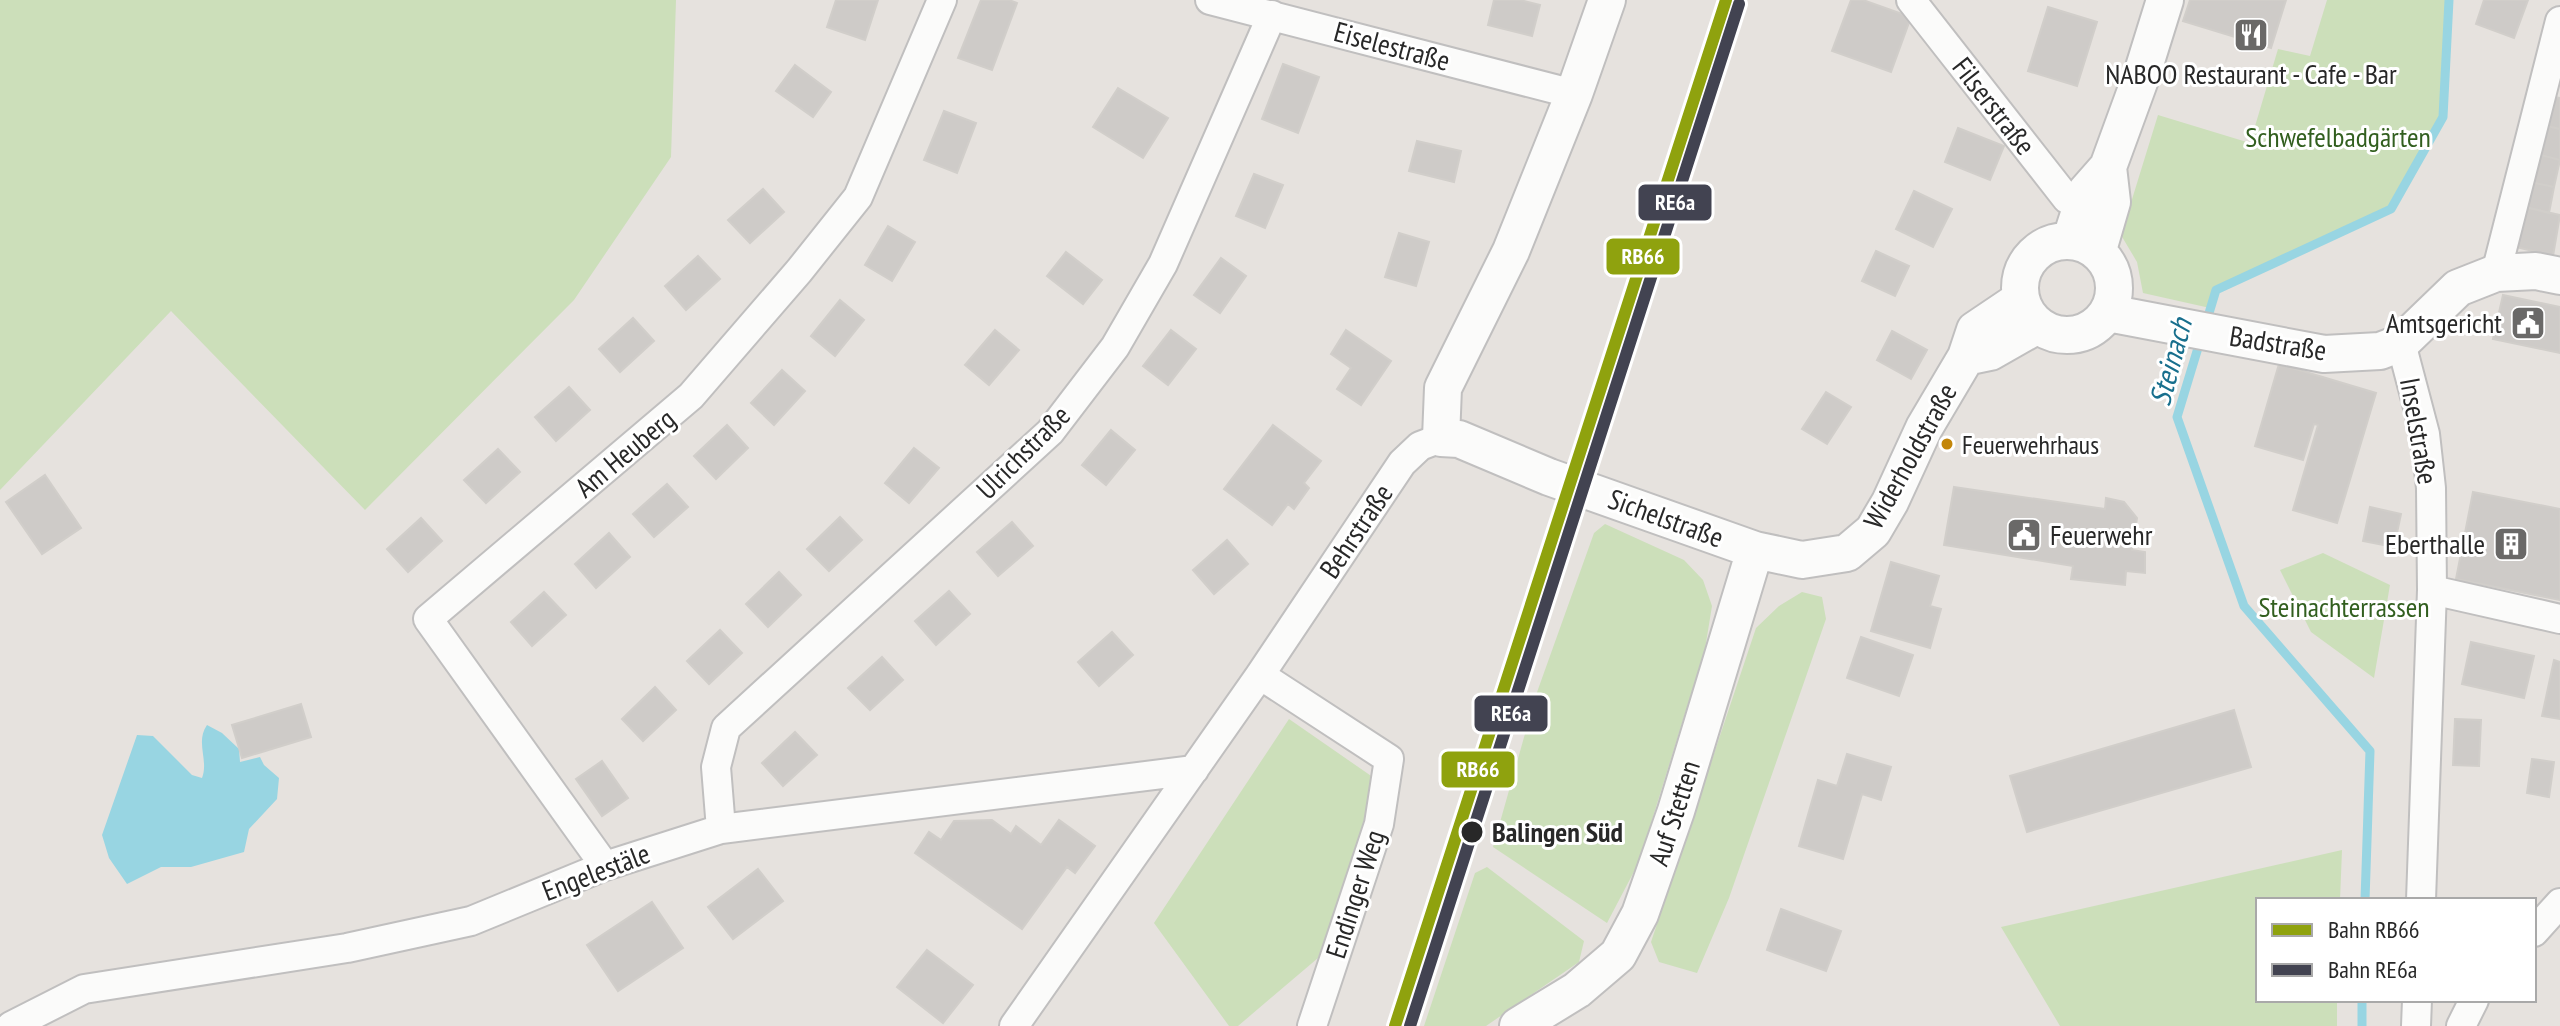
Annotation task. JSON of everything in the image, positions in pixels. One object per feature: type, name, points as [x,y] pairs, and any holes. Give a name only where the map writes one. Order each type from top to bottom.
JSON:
[{"type":"street","name":"Am Heuberg","points":[[605,866],[428,619],[691,396],[799,271],[858,197],[942,0]]},
{"type":"street","name":"Eiselestraße","points":[[1210,0],[1574,94]]},
{"type":"street","points":[[1441,438],[1443,388],[1511,251],[1574,94],[1607,0]]},
{"type":"street","name":"Filserstraße","points":[[1911,0],[2067,199],[2082,205]]},
{"type":"street","points":[[2084,245],[2040,248],[2025,264],[2019,284],[2029,312],[2052,333],[2072,336],[2092,328],[2108,313],[2114,293],[2111,271],[2084,245],[2082,205],[2086,192],[2108,167],[2165,0]]},
{"type":"street","name":"Ulrichstraße","points":[[721,829],[716,767],[726,728],[1050,432],[1115,347],[1163,264],[1272,15]]},
{"type":"street","points":[[2496,273],[2560,21]]},
{"type":"street","points":[[2084,245],[2112,202],[2108,167]]},
{"type":"street","name":"Inselstraße","points":[[2421,898],[2432,590],[2431,488],[2425,434],[2401,343],[2458,288],[2496,273],[2536,271],[2560,276]]},
{"type":"street","name":"Widerholdstraße","points":[[1755,550],[1802,560],[1847,553],[1873,531],[1924,428],[1966,357],[1990,352],[2029,312]]},
{"type":"street","name":"Badstraße","points":[[2108,313],[2324,354],[2380,351],[2401,343]]},
{"type":"street","name":"Sichelstraße","points":[[1441,438],[1459,439],[1549,477],[1755,550]]},
{"type":"street","name":"Behrstraße","points":[[1014,1026],[1260,675],[1402,463],[1420,446],[1441,438]]},
{"type":"street","name":"Auf Stetten","points":[[1518,1026],[1577,990],[1618,955],[1640,914],[1676,811],[1755,550]]},
{"type":"street","points":[[2432,590],[2560,619]]},
{"type":"street","name":"Endinger Weg","points":[[1260,675],[1389,759],[1379,824],[1312,1026]]},
{"type":"street","name":"Engelestäle","points":[[11,1026],[84,989],[347,948],[471,921],[605,866],[721,829],[1194,770]]},
{"type":"street","points":[[2536,930],[2559,906]]},
{"type":"street","points":[[2416,1026],[2417,1002]]},
{"type":"street","points":[[2461,1026],[2473,1002]]},
{"type":"green space","points":[[0,0],[676,0],[671,157],[574,300],[365,510],[171,311],[0,490]]},
{"type":"green space","name":"Schwefelbadgärten","points":[[2327,0],[2449,0],[2443,117],[2391,209],[2216,290],[2210,308],[2143,293],[2137,262],[2121,235],[2158,115],[2250,143],[2278,49],[2310,56]]},
{"type":"green space","points":[[1605,524],[1684,560],[1703,580],[1712,606],[1705,649],[1639,862],[1607,923],[1493,847],[1536,695],[1594,533]]},
{"type":"green space","name":"Steinachterrassen","points":[[2323,553],[2390,585],[2374,678],[2311,632],[2280,570]]},
{"type":"green space","points":[[1802,592],[1822,597],[1826,619],[1729,898],[1697,973],[1659,962],[1651,942],[1756,628],[1779,606]]},
{"type":"green space","points":[[1289,719],[1377,780],[1368,815],[1318,958],[1238,1026],[1229,1026],[1154,923]]},
{"type":"green space","points":[[2342,850],[2340,898],[2256,898],[2256,1002],[2337,1002],[2337,1026],[2060,1026],[2001,927]]},
{"type":"green space","points":[[1487,867],[1584,941],[1579,962],[1486,1026],[1424,1026],[1475,873]]},
{"type":"water","points":[[207,725],[222,733],[239,749],[240,762],[260,757],[264,765],[279,778],[277,799],[249,829],[244,852],[191,867],[161,867],[127,884],[109,858],[102,835],[137,735],[153,736],[192,775],[202,778],[202,738]]},
{"type":"building","points":[[836,0],[878,0],[865,40],[827,27]]},
{"type":"building","points":[[981,0],[1017,3],[992,70],[958,58]]},
{"type":"building","points":[[1494,0],[1520,0],[1540,5],[1532,36],[1488,25]]},
{"type":"building","points":[[1851,0],[1863,0],[1911,17],[1891,72],[1832,51]]},
{"type":"building","name":"NABOO Restaurant - Cafe - Bar","points":[[2190,0],[2286,0],[2271,48],[2183,21]]},
{"type":"building","points":[[2484,0],[2528,0],[2514,38],[2476,24]]},
{"type":"building","points":[[2048,7],[2097,22],[2077,86],[2028,71]]},
{"type":"building","points":[[1283,64],[1319,77],[1298,133],[1262,119]]},
{"type":"building","points":[[795,65],[831,92],[813,117],[776,91]]},
{"type":"building","points":[[1118,88],[1168,118],[1143,158],[1093,127]]},
{"type":"building","points":[[2550,96],[2560,98],[2560,129],[2543,125]]},
{"type":"building","points":[[944,111],[976,123],[957,173],[924,160]]},
{"type":"building","points":[[2543,125],[2560,129],[2560,160],[2537,154]]},
{"type":"building","points":[[1958,128],[2004,146],[1990,180],[1945,162]]},
{"type":"building","points":[[1417,141],[1461,151],[1454,182],[1409,171]]},
{"type":"building","points":[[2537,154],[2560,160],[2554,187],[2530,182]]},
{"type":"building","points":[[1254,174],[1283,185],[1265,228],[1236,216]]},
{"type":"building","points":[[2530,182],[2554,187],[2549,213],[2525,207]]},
{"type":"building","points":[[763,189],[784,212],[750,243],[728,220]]},
{"type":"building","points":[[1914,191],[1952,209],[1933,247],[1896,229]]},
{"type":"building","points":[[2525,207],[2560,215],[2553,256],[2516,247]]},
{"type":"building","points":[[888,226],[915,242],[892,281],[865,265]]},
{"type":"building","points":[[1399,233],[1429,242],[1416,286],[1385,277]]},
{"type":"building","points":[[1876,251],[1909,266],[1895,296],[1862,281]]},
{"type":"building","points":[[1066,252],[1102,280],[1083,304],[1047,276]]},
{"type":"building","points":[[698,256],[720,279],[686,310],[665,286]]},
{"type":"building","points":[[1221,258],[1246,276],[1220,313],[1194,295]]},
{"type":"building","name":"Amtsgericht","points":[[2503,295],[2560,307],[2560,353],[2493,339]]},
{"type":"building","points":[[840,300],[864,320],[835,356],[811,336]]},
{"type":"building","points":[[633,318],[654,341],[620,372],[599,349]]},
{"type":"building","points":[[995,330],[1019,350],[989,385],[965,365]]},
{"type":"building","points":[[1171,330],[1196,349],[1168,385],[1143,366]]},
{"type":"building","points":[[1346,330],[1391,361],[1361,405],[1337,389],[1351,368],[1331,354]]},
{"type":"building","points":[[1892,331],[1927,350],[1911,379],[1877,360]]},
{"type":"building","points":[[2279,364],[2376,393],[2337,523],[2293,510],[2318,425],[2314,424],[2303,460],[2255,446]]},
{"type":"building","points":[[782,370],[805,391],[774,425],[751,403]]},
{"type":"building","points":[[569,387],[590,410],[556,441],[535,417]]},
{"type":"building","points":[[1826,392],[1851,407],[1827,444],[1802,429]]},
{"type":"building","points":[[727,425],[748,448],[716,479],[694,456]]},
{"type":"building","points":[[1273,425],[1321,461],[1304,483],[1309,488],[1294,509],[1288,504],[1272,525],[1224,489]]},
{"type":"building","points":[[1111,430],[1135,450],[1106,485],[1082,465]]},
{"type":"building","points":[[914,448],[939,468],[909,503],[885,483]]},
{"type":"building","points":[[498,449],[520,472],[486,503],[464,480]]},
{"type":"building","points":[[45,475],[81,528],[42,554],[6,502]]},
{"type":"building","points":[[667,484],[688,507],[654,537],[633,514]]},
{"type":"building","points":[[1954,487],[2105,509],[2106,498],[2124,502],[2137,518],[2132,550],[2145,552],[2145,573],[2126,571],[2125,585],[2071,579],[2073,566],[1944,545]]},
{"type":"building","name":"Eberthalle","points":[[2473,492],[2560,509],[2560,600],[2456,579]]},
{"type":"building","points":[[2370,507],[2401,514],[2394,547],[2363,541]]},
{"type":"building","points":[[840,517],[862,540],[829,571],[807,549]]},
{"type":"building","points":[[421,518],[442,541],[408,572],[387,549]]},
{"type":"building","points":[[1012,522],[1033,546],[998,576],[977,552]]},
{"type":"building","points":[[609,533],[630,557],[596,588],[575,564]]},
{"type":"building","points":[[1227,540],[1248,564],[1214,594],[1193,570]]},
{"type":"building","points":[[1891,562],[1939,576],[1930,606],[1941,609],[1930,648],[1871,631]]},
{"type":"building","points":[[779,572],[801,595],[768,627],[746,604]]},
{"type":"building","points":[[949,591],[970,614],[936,645],[915,621]]},
{"type":"building","points":[[544,592],[566,615],[532,646],[511,622]]},
{"type":"building","points":[[720,630],[742,653],[709,684],[687,661]]},
{"type":"building","points":[[1112,632],[1133,655],[1099,686],[1078,662]]},
{"type":"building","points":[[1861,637],[1913,655],[1899,696],[1847,678]]},
{"type":"building","points":[[2471,642],[2534,656],[2524,698],[2462,684]]},
{"type":"building","points":[[882,657],[903,680],[870,710],[848,688]]},
{"type":"building","points":[[2554,660],[2560,662],[2560,719],[2542,716]]},
{"type":"building","points":[[655,687],[676,710],[643,741],[622,719]]},
{"type":"building","points":[[301,704],[311,737],[242,758],[232,725]]},
{"type":"building","points":[[2234,710],[2251,767],[2027,832],[2010,776]]},
{"type":"building","points":[[2455,719],[2481,720],[2479,766],[2453,765]]},
{"type":"building","points":[[795,732],[817,755],[783,786],[762,763]]},
{"type":"building","points":[[1847,754],[1891,767],[1881,800],[1862,794],[1843,859],[1799,846],[1818,780],[1837,786]]},
{"type":"building","points":[[2532,759],[2554,762],[2549,797],[2527,793]]},
{"type":"building","points":[[602,761],[628,798],[602,816],[576,779]]},
{"type":"building","points":[[992,820],[1011,834],[1016,826],[1041,845],[1059,820],[1095,846],[1075,873],[1067,867],[1022,929],[915,853],[929,832],[941,840],[954,821]]},
{"type":"building","points":[[758,869],[783,901],[733,939],[708,907]]},
{"type":"building","points":[[652,902],[683,948],[618,991],[587,945]]},
{"type":"building","points":[[1781,909],[1841,931],[1826,971],[1767,950]]},
{"type":"building","points":[[927,950],[973,985],[943,1023],[897,987]]},
{"type":"waterway","name":"Steinach","points":[[2206,323],[2216,290],[2391,209],[2443,117],[2449,0]]},
{"type":"waterway","name":"Steinach","points":[[2201,338],[2177,417],[2244,606],[2370,751],[2365,898]]},
{"type":"waterway","name":"Steinach","points":[[2362,1002],[2362,1026]]},
{"type":"rail line","name":"RB66","points":[[1395,1026],[1726,0]]},
{"type":"rail line","name":"RE6a","points":[[1410,1026],[1739,4]]},
{"type":"place","name":"NABOO Restaurant - Cafe - Bar","points":[[2251,35]]},
{"type":"place","name":"Amtsgericht","points":[[2528,323]]},
{"type":"place","name":"Feuerwehrhaus","points":[[1947,444]]},
{"type":"place","name":"Feuerwehr","points":[[2024,535]]},
{"type":"place","name":"Eberthalle","points":[[2511,544]]},
{"type":"place","name":"Balingen Süd","points":[[1472,832]]}]
